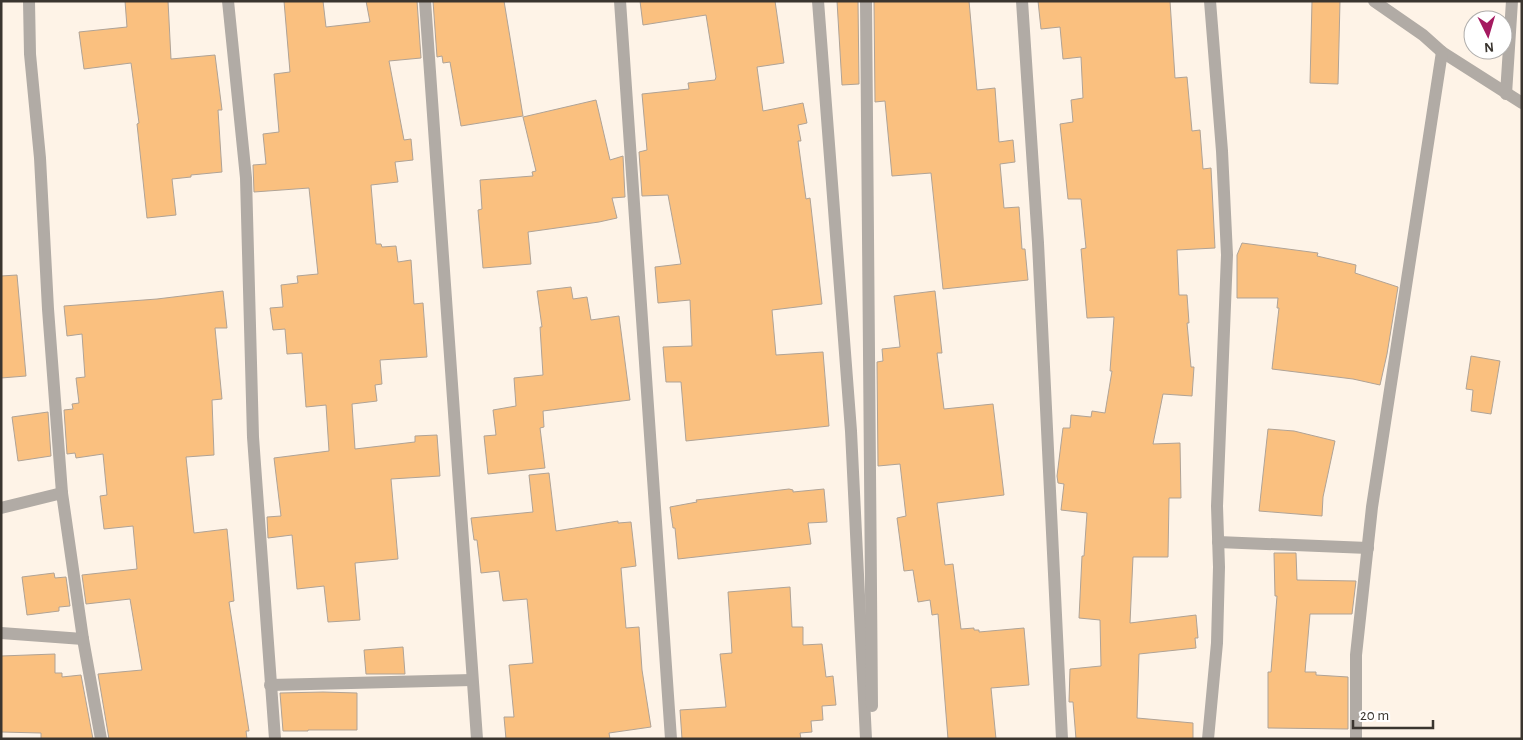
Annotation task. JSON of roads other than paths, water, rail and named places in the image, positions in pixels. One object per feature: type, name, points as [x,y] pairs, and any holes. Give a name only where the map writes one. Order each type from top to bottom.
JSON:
[{"type":"street","points":[[29,1],[30,54],[40,158],[48,308],[62,493],[83,639],[101,739]]},
{"type":"street","points":[[228,1],[246,178],[253,437],[274,739]]},
{"type":"street","points":[[425,1],[476,739]]},
{"type":"street","points":[[620,1],[671,739]]},
{"type":"street","points":[[818,1],[851,431],[866,739]]},
{"type":"street","points":[[866,1],[873,739]]},
{"type":"street","points":[[1022,1],[1038,243],[1062,739]]},
{"type":"street","points":[[1208,739],[1217,643],[1219,567],[1217,506],[1227,255],[1222,151],[1210,1]]},
{"type":"street","points":[[1374,1],[1424,35],[1442,52],[1522,103]]},
{"type":"street","points":[[1506,94],[1512,1]]},
{"type":"street","points":[[1356,739],[1356,655],[1372,507],[1442,52]]},
{"type":"street","points":[[1,508],[62,493]]},
{"type":"street","points":[[1218,542],[1368,548]]},
{"type":"street","points":[[1,633],[83,639]]},
{"type":"street","points":[[270,685],[472,680]]}]
